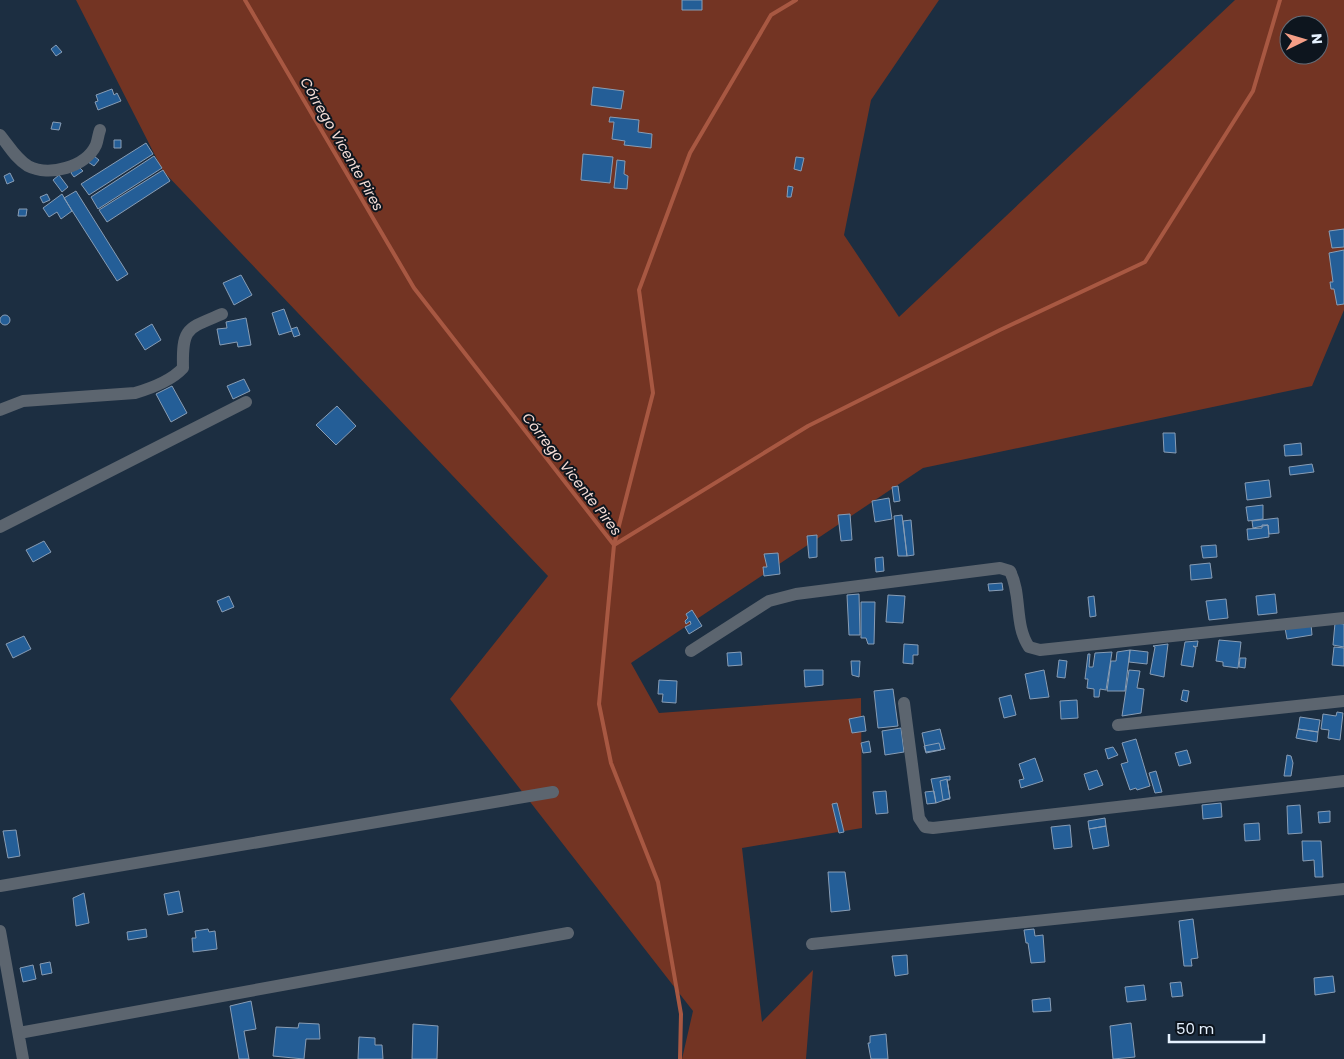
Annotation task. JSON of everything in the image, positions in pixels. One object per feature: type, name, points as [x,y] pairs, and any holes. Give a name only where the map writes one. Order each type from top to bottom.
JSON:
[{"type":"street","points":[[0,135],[19,159],[30,167],[49,170],[66,169],[84,158],[96,146],[100,130]]},
{"type":"street","points":[[0,410],[23,401],[135,392],[152,388],[178,374],[183,368],[183,345],[186,333],[195,326],[222,314]]},
{"type":"street","points":[[0,527],[246,402]]},
{"type":"street","points":[[691,651],[769,601],[796,594],[1000,568],[1010,571],[1015,580],[1022,637],[1029,647],[1040,650],[1344,618]]},
{"type":"street","points":[[1118,725],[1344,701]]},
{"type":"street","points":[[904,703],[919,818],[925,827],[933,828],[1344,781]]},
{"type":"street","points":[[0,886],[553,792]]},
{"type":"street","points":[[812,944],[1344,889]]},
{"type":"street","points":[[0,931],[23,1059]]},
{"type":"street","points":[[19,1033],[568,933]]},
{"type":"shaded area","points":[[76,0],[939,0],[871,100],[844,235],[899,317],[1235,0],[1344,0],[1344,310],[1312,386],[923,468],[631,663],[659,713],[861,698],[862,828],[742,848],[762,1022],[813,970],[806,1059],[682,1059],[693,1011],[450,699],[548,576],[163,171]]},
{"type":"building","points":[[682,0],[702,0],[702,10],[682,10]]},
{"type":"building","points":[[56,45],[62,52],[56,56],[51,49]]},
{"type":"building","points":[[593,87],[624,91],[621,109],[591,105]]},
{"type":"building","points":[[112,89],[114,95],[117,93],[121,101],[98,110],[95,102],[98,101],[96,95]]},
{"type":"building","points":[[610,117],[639,120],[638,132],[652,134],[651,148],[624,145],[625,141],[612,139],[614,122],[609,122]]},
{"type":"building","points":[[53,122],[61,123],[59,130],[51,129]]},
{"type":"building","points":[[114,140],[121,140],[121,148],[114,148]]},
{"type":"building","points":[[146,143],[153,154],[89,195],[81,184]]},
{"type":"building","points":[[583,154],[613,157],[610,183],[581,180]]},
{"type":"building","points":[[94,156],[99,160],[94,166],[88,162]]},
{"type":"building","points":[[154,156],[162,168],[98,209],[91,197]]},
{"type":"building","points":[[796,157],[804,158],[801,171],[794,169]]},
{"type":"building","points":[[617,160],[625,161],[624,174],[628,176],[627,189],[614,188]]},
{"type":"building","points":[[78,166],[83,171],[74,177],[71,173]]},
{"type":"building","points":[[163,170],[170,181],[107,222],[99,210]]},
{"type":"building","points":[[10,173],[14,181],[7,184],[4,176]]},
{"type":"building","points":[[59,175],[68,187],[62,192],[53,180]]},
{"type":"building","points":[[788,186],[793,187],[791,197],[787,197]]},
{"type":"building","points":[[76,191],[128,274],[117,281],[64,198]]},
{"type":"building","points":[[47,194],[50,200],[43,203],[40,197]]},
{"type":"building","points":[[62,194],[72,211],[61,219],[57,212],[49,217],[43,208]]},
{"type":"building","points":[[19,209],[27,209],[26,216],[18,216]]},
{"type":"building","points":[[1344,229],[1344,247],[1332,248],[1329,231]]},
{"type":"building","points":[[1344,250],[1344,304],[1337,305],[1334,289],[1331,289],[1330,282],[1333,282],[1329,253]]},
{"type":"building","points":[[241,275],[252,295],[234,305],[223,283]]},
{"type":"building","points":[[284,309],[292,331],[279,335],[272,313]]},
{"type":"building","points":[[5,315],[10,320],[5,325],[0,320]]},
{"type":"building","points":[[246,318],[251,345],[238,347],[237,342],[220,345],[217,329],[227,328],[226,322]]},
{"type":"building","points":[[152,324],[161,340],[145,350],[135,334]]},
{"type":"building","points":[[297,327],[300,335],[294,337],[291,329]]},
{"type":"building","points":[[244,379],[250,391],[233,399],[227,386]]},
{"type":"building","points":[[172,386],[187,413],[171,422],[156,394]]},
{"type":"building","points":[[337,406],[356,426],[336,445],[316,425]]},
{"type":"building","points":[[1163,433],[1175,433],[1176,453],[1164,452]]},
{"type":"building","points":[[1301,443],[1302,455],[1285,456],[1284,445]]},
{"type":"building","points":[[1312,464],[1314,472],[1290,475],[1289,467]]},
{"type":"building","points":[[1269,480],[1271,497],[1247,500],[1245,483]]},
{"type":"building","points":[[898,486],[900,501],[894,502],[892,487]]},
{"type":"building","points":[[889,498],[892,519],[875,522],[872,501]]},
{"type":"building","points":[[1263,505],[1263,519],[1248,521],[1246,507]]},
{"type":"building","points":[[850,514],[852,540],[841,541],[838,515]]},
{"type":"building","points":[[902,515],[907,556],[898,556],[894,516]]},
{"type":"building","points":[[1278,518],[1279,533],[1269,534],[1268,525],[1253,528],[1252,521]]},
{"type":"building","points":[[911,520],[914,555],[907,556],[903,521]]},
{"type":"building","points":[[1262,525],[1268,525],[1269,537],[1248,540],[1247,529],[1262,528]]},
{"type":"building","points":[[817,535],[817,557],[809,558],[807,536]]},
{"type":"building","points":[[44,541],[51,552],[33,562],[26,550]]},
{"type":"building","points":[[1216,545],[1217,557],[1203,558],[1201,546]]},
{"type":"building","points":[[778,553],[780,574],[764,576],[763,567],[767,567],[764,554]]},
{"type":"building","points":[[883,557],[884,571],[876,572],[875,558]]},
{"type":"building","points":[[1210,563],[1212,578],[1191,580],[1190,565]]},
{"type":"building","points":[[1002,583],[1003,590],[989,591],[988,584]]},
{"type":"building","points":[[859,594],[860,635],[849,635],[847,595]]},
{"type":"building","points":[[1275,594],[1277,613],[1258,615],[1256,596]]},
{"type":"building","points":[[888,595],[905,596],[903,623],[886,622]]},
{"type":"building","points":[[229,596],[234,607],[222,612],[217,601]]},
{"type":"building","points":[[1094,596],[1096,616],[1090,617],[1088,597]]},
{"type":"building","points":[[1226,599],[1228,618],[1209,620],[1206,601]]},
{"type":"building","points":[[861,602],[875,602],[874,644],[868,644],[866,638],[861,638]]},
{"type":"building","points":[[692,610],[702,626],[689,634],[685,627],[691,624],[690,621],[686,624],[685,621],[688,618],[686,614]]},
{"type":"building","points":[[1335,623],[1344,624],[1344,647],[1333,645]]},
{"type":"building","points":[[1311,624],[1312,635],[1287,639],[1285,628]]},
{"type":"building","points":[[24,636],[31,649],[13,658],[6,644]]},
{"type":"building","points":[[1219,640],[1241,642],[1238,668],[1223,666],[1223,662],[1216,661]]},
{"type":"building","points":[[1198,641],[1197,647],[1193,646],[1196,648],[1193,667],[1181,665],[1185,642]]},
{"type":"building","points":[[904,644],[918,645],[918,655],[913,655],[913,664],[903,663]]},
{"type":"building","points":[[1168,644],[1164,677],[1150,674],[1155,647],[1153,646]]},
{"type":"building","points":[[1334,647],[1344,648],[1344,666],[1332,665]]},
{"type":"building","points":[[1130,650],[1125,691],[1107,691],[1111,661],[1116,661],[1117,652]]},
{"type":"building","points":[[1130,650],[1148,652],[1147,664],[1129,662]]},
{"type":"building","points":[[741,652],[742,665],[728,666],[727,653]]},
{"type":"building","points":[[1112,652],[1106,690],[1100,689],[1099,697],[1094,697],[1094,689],[1087,688],[1088,679],[1085,679],[1088,654],[1090,654],[1089,667],[1093,667],[1095,653]]},
{"type":"building","points":[[1240,658],[1246,658],[1245,668],[1239,667]]},
{"type":"building","points":[[1059,660],[1067,661],[1065,678],[1057,677]]},
{"type":"building","points":[[851,661],[860,661],[859,677],[852,675]]},
{"type":"building","points":[[804,670],[823,670],[823,685],[805,687]]},
{"type":"building","points":[[1044,670],[1049,697],[1030,699],[1025,674]]},
{"type":"building","points":[[1129,670],[1140,671],[1137,688],[1144,689],[1141,713],[1122,716]]},
{"type":"building","points":[[659,680],[677,681],[676,703],[662,702],[663,694],[658,694]]},
{"type":"building","points":[[893,689],[898,726],[878,728],[874,691]]},
{"type":"building","points":[[1183,690],[1189,691],[1187,702],[1181,700]]},
{"type":"building","points":[[1011,695],[1016,715],[1004,718],[999,698]]},
{"type":"building","points":[[1077,700],[1078,718],[1061,719],[1060,701]]},
{"type":"building","points":[[1337,712],[1343,713],[1340,740],[1328,738],[1329,730],[1321,729],[1323,714],[1336,716]]},
{"type":"building","points":[[864,716],[866,731],[852,733],[849,719]]},
{"type":"building","points":[[1300,717],[1320,720],[1318,732],[1298,729]]},
{"type":"building","points":[[901,728],[904,752],[885,755],[882,731]]},
{"type":"building","points":[[940,729],[945,749],[926,752],[922,733]]},
{"type":"building","points":[[1298,729],[1318,732],[1317,742],[1296,738]]},
{"type":"building","points":[[1136,739],[1150,786],[1130,790],[1121,764],[1128,762],[1122,743]]},
{"type":"building","points":[[869,741],[871,752],[863,753],[861,743]]},
{"type":"building","points":[[939,743],[941,750],[926,753],[924,746]]},
{"type":"building","points":[[1113,747],[1118,755],[1108,759],[1105,749]]},
{"type":"building","points":[[1187,750],[1191,763],[1179,766],[1175,753]]},
{"type":"building","points":[[1287,755],[1291,756],[1293,763],[1291,776],[1284,776]]},
{"type":"building","points":[[1035,758],[1043,781],[1021,788],[1019,780],[1024,779],[1019,764]]},
{"type":"building","points":[[1097,770],[1103,785],[1089,790],[1084,774]]},
{"type":"building","points":[[1156,771],[1162,792],[1155,793],[1149,773]]},
{"type":"building","points":[[950,776],[950,780],[947,780],[950,798],[936,803],[931,779]]},
{"type":"building","points":[[947,779],[950,799],[943,800],[940,781]]},
{"type":"building","points":[[886,791],[888,813],[876,814],[873,792]]},
{"type":"building","points":[[934,791],[936,803],[927,804],[925,792]]},
{"type":"building","points":[[837,803],[844,832],[839,833],[832,804]]},
{"type":"building","points":[[1221,803],[1222,817],[1203,819],[1202,805]]},
{"type":"building","points":[[1300,805],[1302,833],[1288,834],[1287,806]]},
{"type":"building","points":[[1330,811],[1330,822],[1319,823],[1318,812]]},
{"type":"building","points":[[1105,818],[1106,826],[1089,829],[1088,821]]},
{"type":"building","points":[[1259,823],[1260,840],[1245,841],[1244,824]]},
{"type":"building","points":[[1070,825],[1072,847],[1054,849],[1051,827]]},
{"type":"building","points":[[1106,826],[1109,846],[1093,849],[1089,829]]},
{"type":"building","points":[[16,830],[20,856],[8,858],[3,831]]},
{"type":"building","points":[[1302,841],[1321,841],[1323,877],[1315,877],[1314,860],[1303,861]]},
{"type":"building","points":[[828,872],[845,872],[850,910],[831,912]]},
{"type":"building","points":[[179,891],[183,912],[168,915],[164,894]]},
{"type":"building","points":[[84,893],[89,923],[76,926],[73,898]]},
{"type":"building","points":[[1193,919],[1198,958],[1191,959],[1192,966],[1184,966],[1179,921]]},
{"type":"building","points":[[146,929],[147,937],[128,940],[127,932]]},
{"type":"building","points":[[208,929],[209,932],[215,931],[217,949],[193,952],[192,938],[196,938],[195,931]]},
{"type":"building","points":[[1034,929],[1035,936],[1043,935],[1045,962],[1031,963],[1024,930]]},
{"type":"building","points":[[907,955],[908,974],[895,976],[892,956]]},
{"type":"building","points":[[50,962],[52,973],[42,975],[40,964]]},
{"type":"building","points":[[33,965],[36,979],[23,982],[20,968]]},
{"type":"building","points":[[1333,976],[1335,992],[1315,995],[1314,978]]},
{"type":"building","points":[[1181,982],[1183,996],[1172,997],[1170,983]]},
{"type":"building","points":[[1144,985],[1146,1000],[1127,1002],[1125,987]]},
{"type":"building","points":[[1050,998],[1051,1011],[1033,1012],[1032,1000]]},
{"type":"building","points":[[251,1001],[256,1029],[244,1031],[249,1059],[239,1059],[230,1006]]},
{"type":"building","points":[[299,1023],[319,1024],[320,1039],[306,1039],[304,1059],[273,1056],[276,1027],[298,1028]]},
{"type":"building","points":[[1131,1023],[1135,1057],[1113,1059],[1110,1026]]},
{"type":"building","points":[[413,1024],[438,1026],[437,1059],[412,1059]]},
{"type":"building","points":[[886,1034],[888,1059],[871,1059],[868,1043],[870,1043],[870,1036]]},
{"type":"building","points":[[359,1037],[375,1038],[375,1045],[382,1045],[383,1059],[358,1059]]},
{"type":"waterway","name":"Córrego Vicente Pires","points":[[245,0],[414,288],[614,545],[599,704],[611,763],[658,882],[681,1014],[680,1059]]},
{"type":"waterway","points":[[614,545],[653,393],[639,290],[690,153],[771,15],[796,0]]},
{"type":"waterway","points":[[614,545],[808,426],[1000,330],[1145,262],[1253,91],[1280,0]]}]
